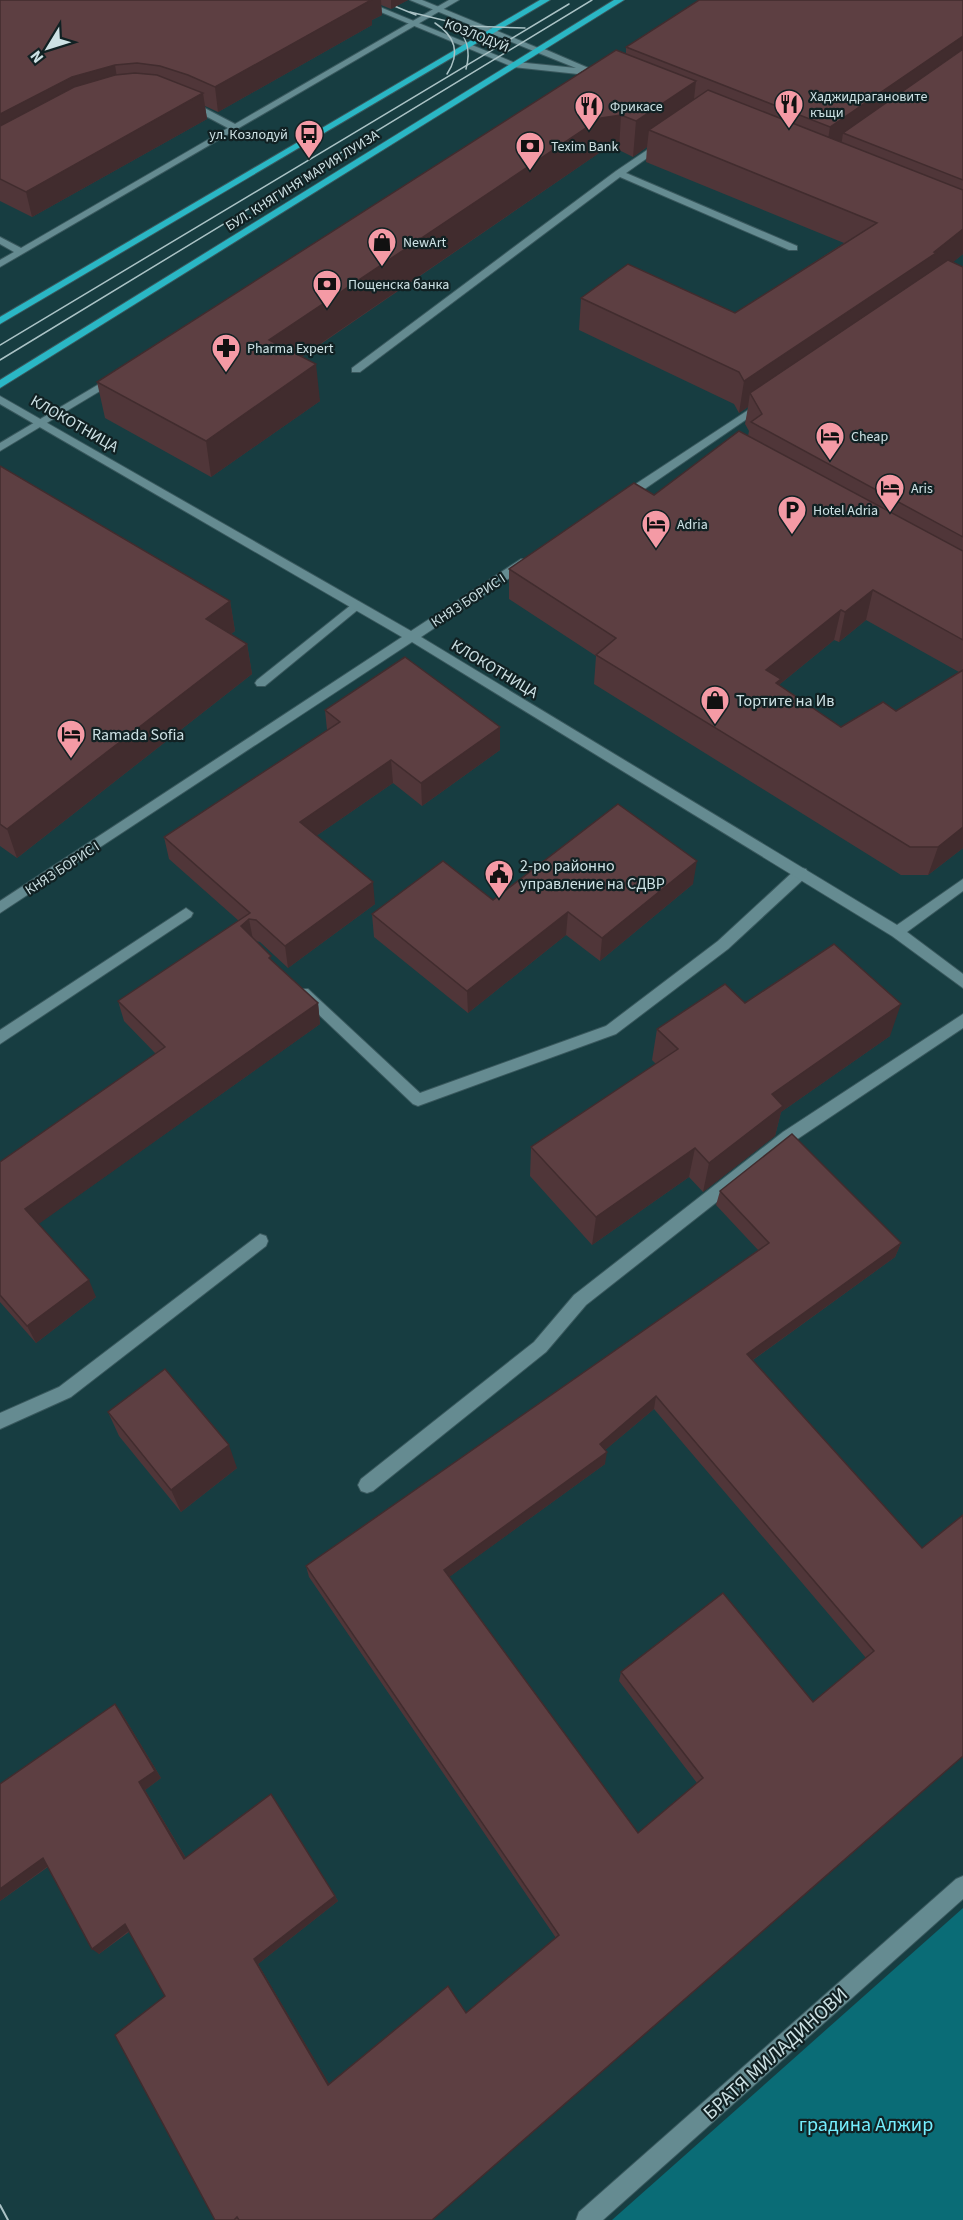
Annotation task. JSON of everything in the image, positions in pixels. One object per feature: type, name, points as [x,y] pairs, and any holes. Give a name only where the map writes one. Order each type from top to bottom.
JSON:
[{"type":"main road","name":"БУЛ. КНЯГИНЯ МАРИЯ ЛУИЗА","points":[[0,321],[546,0]]},
{"type":"main road","name":"БУЛ. КНЯГИНЯ МАРИЯ ЛУИЗА","points":[[0,385],[620,0]]},
{"type":"street","name":"КОЗЛОДУЙ","points":[[356,0],[516,64],[597,70]]},
{"type":"street","name":"КОЗЛОДУЙ","points":[[414,0],[539,50],[597,70],[614,81]]},
{"type":"street","points":[[0,264],[455,0]]},
{"type":"street","points":[[580,81],[597,70]]},
{"type":"street","points":[[177,100],[188,103],[234,128]]},
{"type":"street","points":[[356,370],[619,173],[674,136]]},
{"type":"street","points":[[619,173],[793,248]]},
{"type":"street","points":[[0,240],[22,252]]},
{"type":"street","points":[[0,448],[126,370]]},
{"type":"street","name":"КЛОКОТНИЦА","points":[[0,399],[412,637],[897,932],[963,982]]},
{"type":"street","points":[[610,506],[715,443],[769,399]]},
{"type":"street","name":"КНЯЗ БОРИС I","points":[[0,908],[531,558]]},
{"type":"street","points":[[261,683],[356,605]]},
{"type":"street","points":[[289,980],[418,1100],[611,1030],[723,945],[801,873]]},
{"type":"street","points":[[897,932],[963,884]]},
{"type":"street","points":[[0,1038],[186,913]]},
{"type":"street","points":[[368,1485],[540,1347],[580,1300],[770,1151],[963,1020]]},
{"type":"street","points":[[0,1421],[65,1392],[260,1241]]},
{"type":"street","name":"БРАТЯ МИЛАДИНОВИ","points":[[587,2220],[963,1886]]},
{"type":"green space","name":"градина Алжир","points":[[963,1908],[963,2220],[612,2220]]},
{"type":"building","points":[[0,0],[371,0],[215,87],[160,66],[137,63],[115,65],[72,77],[0,114]]},
{"type":"building","points":[[699,0],[963,0],[963,36],[830,127],[626,47]]},
{"type":"building","points":[[963,49],[963,180],[843,133]]},
{"type":"building","points":[[616,50],[696,81],[636,121],[621,115],[601,118],[269,340],[316,364],[206,441],[97,382]]},
{"type":"building","points":[[135,73],[157,75],[203,93],[26,192],[0,179],[0,126],[74,87],[115,75]]},
{"type":"building","points":[[708,90],[963,190],[963,229],[934,252],[936,253],[744,381],[739,372],[581,298],[628,264],[735,313],[877,223],[649,130]]},
{"type":"building","points":[[948,260],[963,267],[963,537],[751,422],[762,414],[750,393]]},
{"type":"building","points":[[739,431],[963,551],[963,640],[873,590],[845,612],[841,610],[766,670],[781,679],[776,683],[841,727],[883,702],[896,711],[963,670],[963,827],[938,847],[910,847],[596,655],[616,638],[509,569],[634,483],[654,495]]},
{"type":"building","name":"Ramada Sofia","points":[[0,466],[230,601],[206,619],[247,644],[7,829],[0,824]]},
{"type":"building","points":[[405,657],[500,727],[421,783],[391,760],[300,822],[373,882],[285,946],[256,920],[249,919],[241,926],[271,956],[269,958],[318,1003],[25,1209],[89,1280],[27,1326],[0,1295],[0,1162],[165,1047],[118,1001],[250,913],[164,837],[340,722],[325,710]]},
{"type":"building","points":[[618,804],[697,861],[602,938],[568,912],[467,991],[372,914],[443,861],[493,900]]},
{"type":"building","points":[[834,944],[901,1004],[772,1094],[783,1106],[709,1163],[695,1148],[596,1217],[531,1147],[678,1049],[657,1029],[725,984],[745,1003]]},
{"type":"building","points":[[792,1134],[901,1243],[747,1354],[922,1548],[963,1515],[963,1756],[432,2220],[239,2220],[237,2217],[234,2220],[215,2220],[115,2035],[165,1996],[125,1924],[92,1949],[43,1858],[0,1889],[0,1784],[115,1704],[155,1771],[139,1782],[184,1859],[271,1794],[335,1896],[254,1959],[328,2085],[448,1986],[466,2013],[559,1935],[306,1566],[769,1243],[720,1191]],"holes":[[[656,1396],[874,1651],[813,1702],[723,1593],[621,1672],[703,1778],[638,1833],[444,1570],[607,1452],[600,1444]]]},
{"type":"building","points":[[165,1369],[229,1445],[171,1490],[108,1412]]},
{"type":"tram line","points":[[380,0],[416,15]]},
{"type":"tram line","points":[[0,360],[592,0]]},
{"type":"tram line","points":[[467,65],[569,4]]},
{"type":"tram line","points":[[410,12],[467,26],[525,28]]},
{"type":"tram line","points":[[435,23],[447,34],[454,46],[454,59],[447,74]]},
{"type":"tram line","points":[[452,25],[462,34],[467,44],[467,65]]},
{"type":"tram line","points":[[0,345],[467,65]]},
{"type":"tram line","points":[[0,2205],[8,2220]]},
{"type":"place","name":"Хаджидрагановите къщи","points":[[789,130]]},
{"type":"place","name":"Фрикасе","points":[[589,132]]},
{"type":"place","name":"ул. Козлодуй","points":[[309,160]]},
{"type":"place","name":"Texim Bank","points":[[530,172]]},
{"type":"place","name":"NewArt","points":[[382,268]]},
{"type":"place","name":"Пощенска банка","points":[[327,310]]},
{"type":"place","name":"Pharma Expert","points":[[226,374]]},
{"type":"place","name":"Cheap","points":[[830,462]]},
{"type":"place","name":"Aris","points":[[890,514]]},
{"type":"place","name":"Hotel Adria","points":[[792,536]]},
{"type":"place","name":"Adria","points":[[656,550]]},
{"type":"place","name":"Тортите на Ив","points":[[715,726]]},
{"type":"place","name":"Ramada Sofia","points":[[71,760]]},
{"type":"place","name":"2-ро районно управление на СДВР","points":[[499,900]]}]
